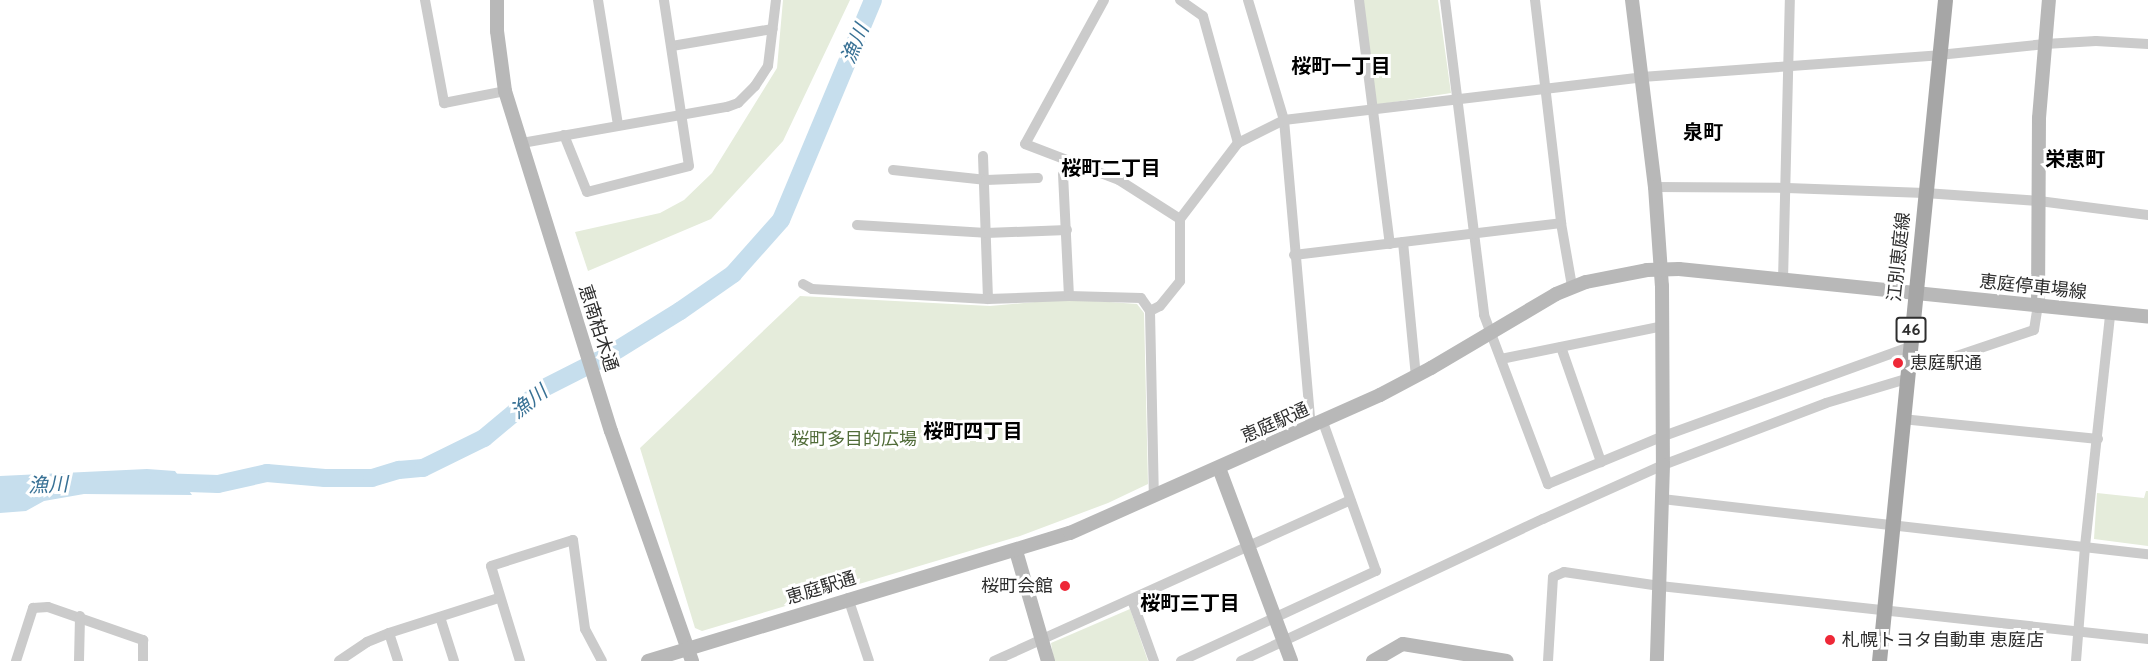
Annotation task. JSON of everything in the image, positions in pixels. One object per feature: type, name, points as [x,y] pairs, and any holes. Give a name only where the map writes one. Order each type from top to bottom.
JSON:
[{"type":"main road","name":"江別恵庭線","points":[[1879,661],[1886,610],[1914,292],[1945,0]]},
{"type":"street","points":[[424,0],[444,103],[505,91]]},
{"type":"street","name":"恵南柏木通","points":[[497,0],[497,31],[505,91],[611,431],[690,655]]},
{"type":"street","points":[[598,0],[618,125]]},
{"type":"street","points":[[564,135],[588,192],[690,166],[664,0]]},
{"type":"street","points":[[522,143],[727,107],[738,103],[768,66],[776,0]]},
{"type":"street","points":[[1104,0],[1025,144],[1119,180],[1180,219]]},
{"type":"street","points":[[1180,0],[1203,16],[1238,143]]},
{"type":"street","points":[[1181,661],[1376,571],[1350,500],[1317,425],[1294,255],[1284,120],[1248,0]]},
{"type":"street","points":[[1359,0],[1390,244]]},
{"type":"street","points":[[1445,0],[1484,315],[1548,484],[1662,437],[1910,347]]},
{"type":"street","points":[[1535,0],[1547,87],[1561,223],[1572,286]]},
{"type":"street","points":[[1632,0],[1655,188],[1661,268],[1663,465],[1657,661]]},
{"type":"street","points":[[1783,280],[1790,0]]},
{"type":"street","points":[[1939,362],[2034,330],[2038,306],[2040,118],[2049,0]]},
{"type":"street","points":[[672,46],[773,29]]},
{"type":"street","points":[[1150,311],[1160,306],[1180,281],[1180,219],[1238,143],[1284,120],[1642,77],[1939,56],[2044,44],[2096,41],[2148,44]]},
{"type":"street","points":[[983,156],[986,180],[988,299]]},
{"type":"street","points":[[893,170],[986,180],[1038,178]]},
{"type":"street","points":[[1063,174],[1069,296]]},
{"type":"street","points":[[1655,188],[1787,188],[1926,193],[2039,201],[2148,215]]},
{"type":"street","points":[[1294,255],[1561,223]]},
{"type":"street","points":[[857,225],[986,232],[1067,230]]},
{"type":"street","points":[[1403,242],[1416,377]]},
{"type":"street","name":"恵庭駅通","points":[[648,661],[690,655],[848,598],[1070,533],[1317,425],[1416,377],[1572,286],[1661,268],[1914,292]]},
{"type":"street","points":[[803,284],[812,289],[988,299],[1069,296],[1141,298],[1150,311],[1154,497]]},
{"type":"street","name":"恵庭停車場線","points":[[1914,292],[2148,317]]},
{"type":"street","points":[[2076,661],[2081,630],[2085,546],[2110,314]]},
{"type":"street","points":[[1501,359],[1663,327]]},
{"type":"street","points":[[1561,347],[1601,462]]},
{"type":"street","points":[[1241,661],[1663,465],[1826,404],[1906,379]]},
{"type":"street","points":[[1902,419],[2098,439]]},
{"type":"street","points":[[1219,468],[1291,661]]},
{"type":"street","points":[[1662,499],[2148,554]]},
{"type":"street","points":[[994,661],[1043,641],[1350,500]]},
{"type":"street","points":[[520,661],[490,566],[573,540],[585,629],[602,661]]},
{"type":"street","points":[[1016,550],[1048,661]]},
{"type":"street","points":[[1548,661],[1553,577],[1564,572],[1660,586],[2148,639]]},
{"type":"street","points":[[339,661],[367,642],[389,633],[499,598]]},
{"type":"street","points":[[848,598],[869,661]]},
{"type":"street","points":[[1132,600],[1154,661]]},
{"type":"street","points":[[16,661],[33,608],[48,607],[143,639],[143,661]]},
{"type":"street","points":[[79,661],[80,616]]},
{"type":"street","points":[[440,617],[454,661]]},
{"type":"street","points":[[389,633],[398,661]]},
{"type":"street","points":[[1373,661],[1403,644],[1465,658],[1507,661]]},
{"type":"green space","points":[[783,0],[850,0],[783,141],[711,219],[588,271],[575,232],[660,213],[684,200],[712,173],[777,68]]},
{"type":"green space","points":[[1363,0],[1438,0],[1451,93],[1375,105]]},
{"type":"green space","name":"桜町多目的広場","points":[[800,296],[990,306],[1067,299],[1137,304],[1144,313],[1148,484],[1108,503],[1020,536],[702,631],[695,628],[640,448]]},
{"type":"green space","points":[[2148,491],[2148,546],[2094,539],[2097,493],[2144,498]]},
{"type":"green space","points":[[1130,609],[1148,661],[1054,661],[1051,643]]},
{"type":"water","points":[[147,469],[175,471],[192,495],[84,494],[44,501],[26,511],[0,513],[0,476]]},
{"type":"waterway","name":"漁川","points":[[158,482],[218,484],[267,473],[325,478],[372,478],[399,470],[423,468],[484,438],[544,388],[609,355],[680,311],[733,274],[781,220],[873,0]]},
{"type":"place","name":"恵庭駅通","points":[[1898,363]]},
{"type":"place","name":"桜町会館","points":[[1065,586]]},
{"type":"place","name":"札幌トヨタ自動車 恵庭店","points":[[1830,640]]},
{"type":"district","name":"桜町一丁目","points":[[1341,66]]},
{"type":"district","name":"泉町","points":[[1703,132]]},
{"type":"district","name":"栄恵町","points":[[2075,159]]},
{"type":"district","name":"桜町二丁目","points":[[1111,168]]},
{"type":"district","name":"桜町四丁目","points":[[973,431]]},
{"type":"district","name":"桜町三丁目","points":[[1190,603]]}]
